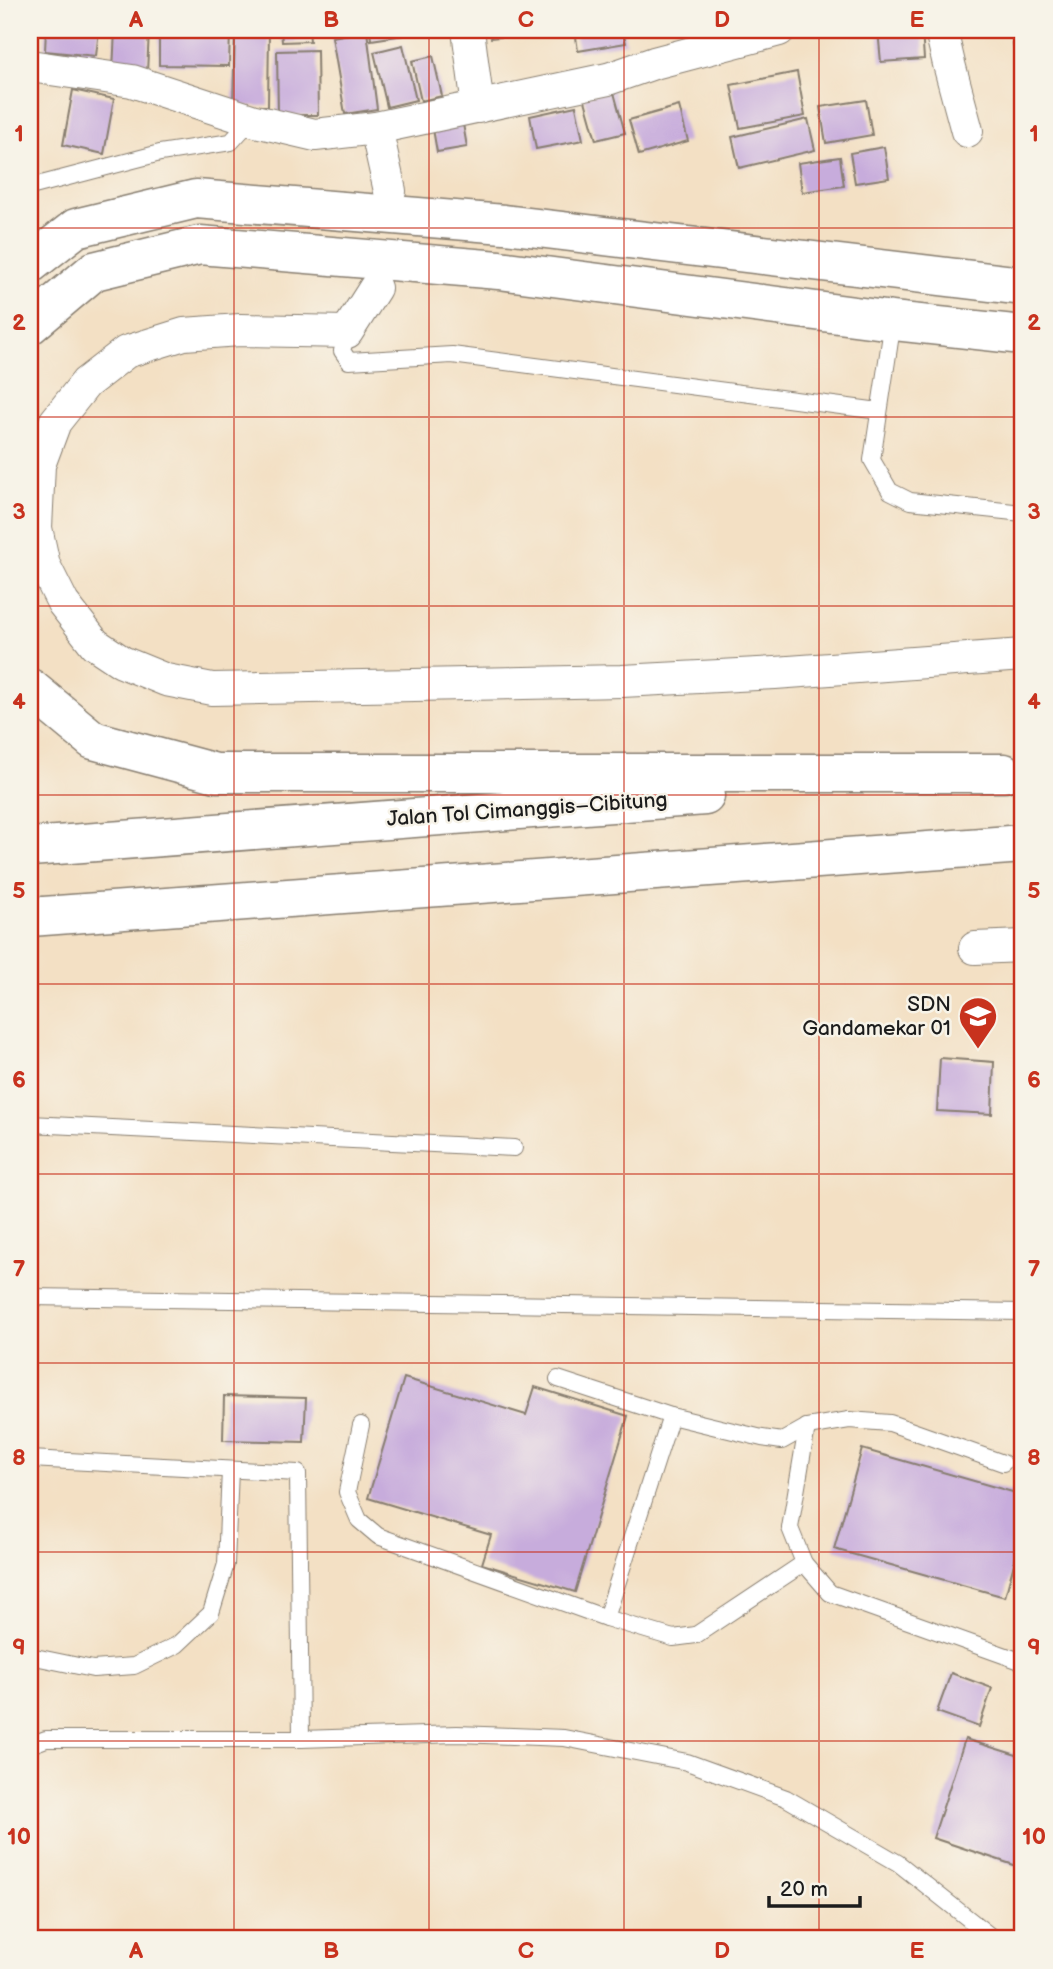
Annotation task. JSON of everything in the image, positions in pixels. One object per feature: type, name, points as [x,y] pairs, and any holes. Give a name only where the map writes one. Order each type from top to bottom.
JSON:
[{"type":"highway","points":[[30,264],[76,228],[196,198],[504,224],[1023,286]]},
{"type":"highway","points":[[30,325],[94,271],[200,245],[499,270],[893,321],[1023,335]]},
{"type":"highway","points":[[30,688],[93,740],[216,773],[1014,772]]},
{"type":"highway","name":"Jalan Tol Cimanggis–Cibitung","points":[[30,848],[1014,772]]},
{"type":"highway","points":[[30,917],[1023,844]]},
{"type":"street","points":[[468,30],[478,107]]},
{"type":"street","points":[[30,66],[132,80],[251,120],[315,135],[376,128],[608,79],[654,63],[779,30]]},
{"type":"street","points":[[942,30],[967,131]]},
{"type":"street","points":[[376,128],[390,191]]},
{"type":"street","points":[[375,288],[347,332],[240,330],[184,334],[126,352],[86,383],[54,422],[39,465],[36,528],[44,565],[63,603],[95,644],[122,662],[166,680],[212,689],[622,681],[1023,655]]},
{"type":"street","points":[[975,948],[1023,946]]},
{"type":"lane","points":[[30,187],[160,153],[231,142],[251,120]]},
{"type":"lane","points":[[893,321],[872,460],[890,491],[910,501],[1023,513]]},
{"type":"lane","points":[[347,332],[342,351],[349,361],[452,355],[879,411]]},
{"type":"lane","points":[[30,1124],[514,1148]]},
{"type":"lane","points":[[30,1297],[1023,1312]]},
{"type":"lane","points":[[558,1379],[671,1416],[762,1438],[782,1441],[807,1427],[849,1420],[890,1423],[1003,1463]]},
{"type":"lane","points":[[606,1618],[671,1416]]},
{"type":"lane","points":[[362,1425],[347,1492],[359,1520],[378,1536],[606,1618],[673,1638],[696,1635],[804,1563]]},
{"type":"lane","points":[[807,1427],[790,1528],[804,1563],[830,1593],[1023,1662]]},
{"type":"lane","points":[[30,1458],[298,1473],[301,1739]]},
{"type":"lane","points":[[30,1656],[93,1669],[134,1666],[177,1645],[211,1613],[226,1564],[230,1470]]},
{"type":"lane","points":[[30,1745],[46,1739],[301,1739],[457,1734],[564,1738],[687,1762],[786,1798],[898,1863],[994,1939]]},
{"type":"building","points":[[46,30],[99,30],[96,56],[45,51]]},
{"type":"building","points":[[115,30],[149,30],[147,73],[113,71]]},
{"type":"building","points":[[159,30],[230,30],[229,66],[159,65]]},
{"type":"building","points":[[235,30],[269,30],[268,106],[233,106]]},
{"type":"building","points":[[281,30],[309,30],[310,41],[282,42]]},
{"type":"building","points":[[370,30],[410,30],[411,34],[371,40]]},
{"type":"building","points":[[490,30],[551,30],[551,32],[491,38]]},
{"type":"building","points":[[575,30],[623,30],[626,43],[578,51]]},
{"type":"building","points":[[878,30],[922,30],[924,59],[881,62]]},
{"type":"building","points":[[367,31],[377,109],[345,114],[332,37]]},
{"type":"building","points":[[1023,42],[1023,89],[1022,89],[1013,44]]},
{"type":"building","points":[[403,45],[416,100],[387,107],[374,52]]},
{"type":"building","points":[[317,50],[318,115],[278,115],[277,51]]},
{"type":"building","points":[[433,56],[442,96],[421,101],[412,61]]},
{"type":"building","points":[[797,72],[805,116],[740,128],[731,85]]},
{"type":"building","points":[[613,89],[625,133],[596,140],[584,97]]},
{"type":"building","points":[[73,90],[114,99],[104,154],[63,145]]},
{"type":"building","points":[[866,100],[872,135],[826,143],[820,107]]},
{"type":"building","points":[[576,106],[583,140],[536,149],[530,116]]},
{"type":"building","points":[[679,106],[688,141],[639,155],[629,120]]},
{"type":"building","points":[[808,119],[815,150],[739,168],[732,137]]},
{"type":"building","points":[[463,124],[467,147],[437,152],[433,129]]},
{"type":"building","points":[[884,147],[889,178],[855,183],[850,153]]},
{"type":"building","points":[[840,157],[844,186],[802,192],[798,163]]},
{"type":"building","points":[[940,1058],[994,1062],[992,1114],[937,1111]]},
{"type":"building","points":[[404,1378],[526,1415],[535,1387],[628,1416],[575,1592],[482,1564],[491,1535],[368,1498]]},
{"type":"building","points":[[224,1396],[306,1398],[304,1442],[223,1440]]},
{"type":"building","points":[[862,1449],[1023,1495],[1023,1530],[1005,1597],[834,1549]]},
{"type":"building","points":[[951,1673],[992,1688],[979,1727],[937,1712]]},
{"type":"building","points":[[965,1739],[1023,1757],[1023,1868],[933,1838]]},
{"type":"place","name":"SDN Gandamekar 01","points":[[978,1050]]}]
